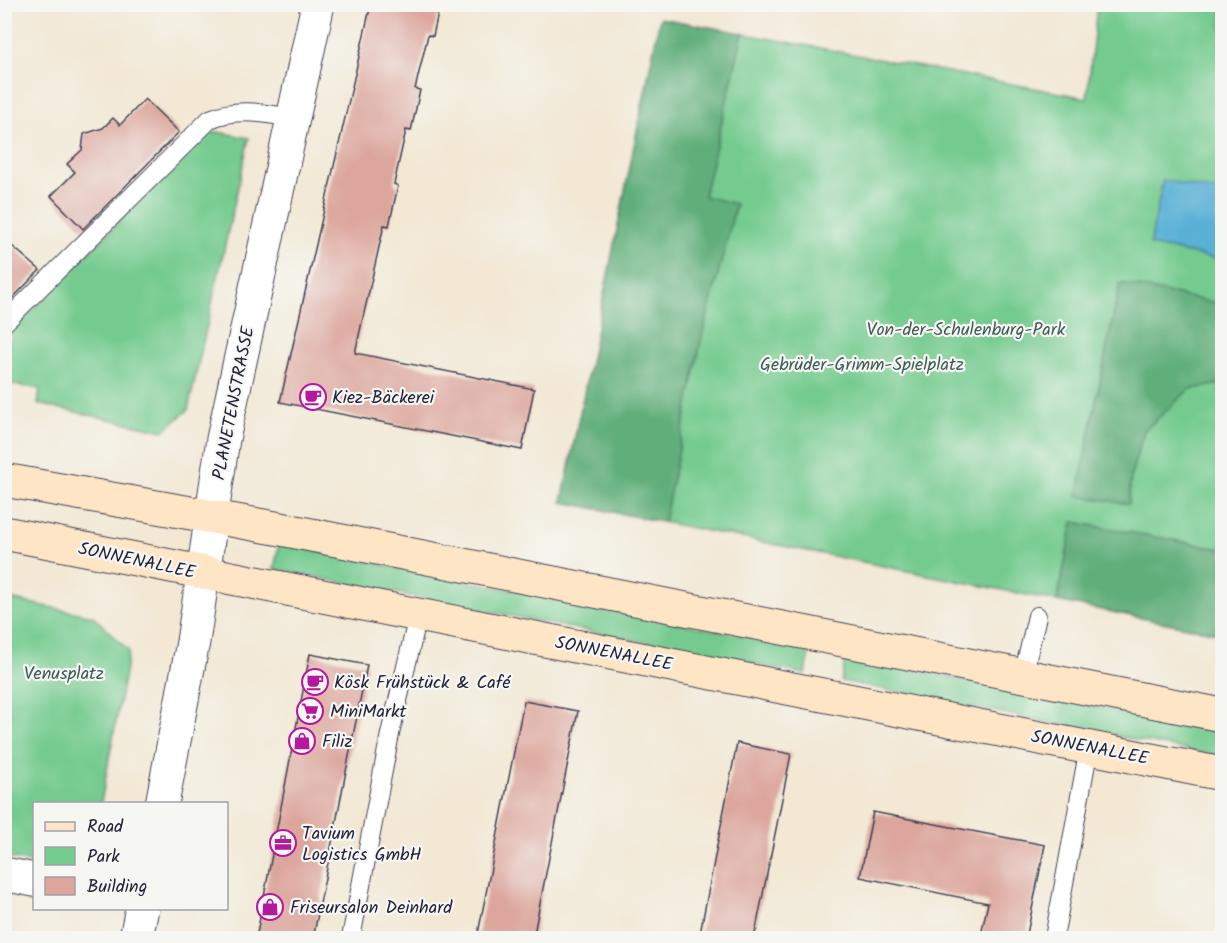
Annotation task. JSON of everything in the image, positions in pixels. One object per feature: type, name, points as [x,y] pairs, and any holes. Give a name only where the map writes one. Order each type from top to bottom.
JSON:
[{"type":"main road","points":[[4,480],[395,551],[1222,715]]},
{"type":"main road","name":"SONNENALLEE","points":[[4,534],[1222,774]]},
{"type":"street","name":"PLANETENSTRASSE","points":[[162,802],[193,642],[223,439],[318,4]]},
{"type":"street","points":[[4,874],[33,880]]},
{"type":"street","points":[[136,939],[142,910]]},
{"type":"lane","points":[[4,323],[210,118],[225,112],[256,112],[294,118]]},
{"type":"lane","points":[[351,939],[390,734],[418,616]]},
{"type":"lane","points":[[1023,676],[1037,616]]},
{"type":"lane","points":[[1054,939],[1089,747]]},
{"type":"green space","name":"Von-der-Schulenburg-Park","points":[[1097,5],[1222,5],[1222,634],[562,502],[660,18],[1087,98]]},
{"type":"green space","points":[[660,18],[743,33],[704,196],[736,204],[701,341],[664,522],[562,502]]},
{"type":"green space","points":[[218,132],[249,138],[188,410],[163,431],[38,404],[40,389],[5,383],[5,366],[12,331],[199,140],[207,134]]},
{"type":"green space","points":[[1120,283],[1222,304],[1222,384],[1190,389],[1144,431],[1131,475],[1129,504],[1077,496]]},
{"type":"green space","points":[[1073,522],[1222,549],[1222,634],[1057,601]]},
{"type":"green space","points":[[279,544],[810,649],[805,674],[274,569]]},
{"type":"green space","name":"Venusplatz","points":[[4,598],[93,616],[129,651],[101,802],[33,802],[33,863],[5,857]]},
{"type":"green space","points":[[846,656],[1222,732],[1222,757],[841,681]]},
{"type":"water","points":[[1163,180],[1222,192],[1222,260],[1150,245]]},
{"type":"building","points":[[371,4],[440,4],[433,36],[428,35],[415,89],[420,90],[411,131],[406,130],[394,184],[398,186],[389,226],[384,225],[355,353],[534,389],[522,450],[280,402]]},
{"type":"building","points":[[145,99],[179,132],[83,229],[51,196],[75,172],[67,164],[82,150],[84,134],[103,128],[113,118],[120,125]]},
{"type":"building","points":[[4,239],[40,270],[4,307]]},
{"type":"building","points":[[310,654],[367,665],[313,939],[256,939]]},
{"type":"building","points":[[524,701],[578,711],[533,939],[477,939]]},
{"type":"building","points":[[737,743],[791,754],[754,939],[699,939]]},
{"type":"building","points":[[873,812],[1045,845],[1026,939],[980,939],[988,903],[860,877]]},
{"type":"railway","points":[[4,15],[13,4]]},
{"type":"place","name":"Kiez-Bäckerei","points":[[313,397]]},
{"type":"place","name":"Kösk Frühstück & Café","points":[[315,682]]},
{"type":"place","name":"MiniMarkt","points":[[310,711]]},
{"type":"place","name":"Filiz","points":[[302,741]]},
{"type":"place","name":"Tavium Logistics GmbH","points":[[283,843]]},
{"type":"place","name":"Friseursalon Deinhard","points":[[270,907]]},
{"type":"park label","name":"Gebrüder-Grimm-Spielplatz","points":[[862,364]]}]
